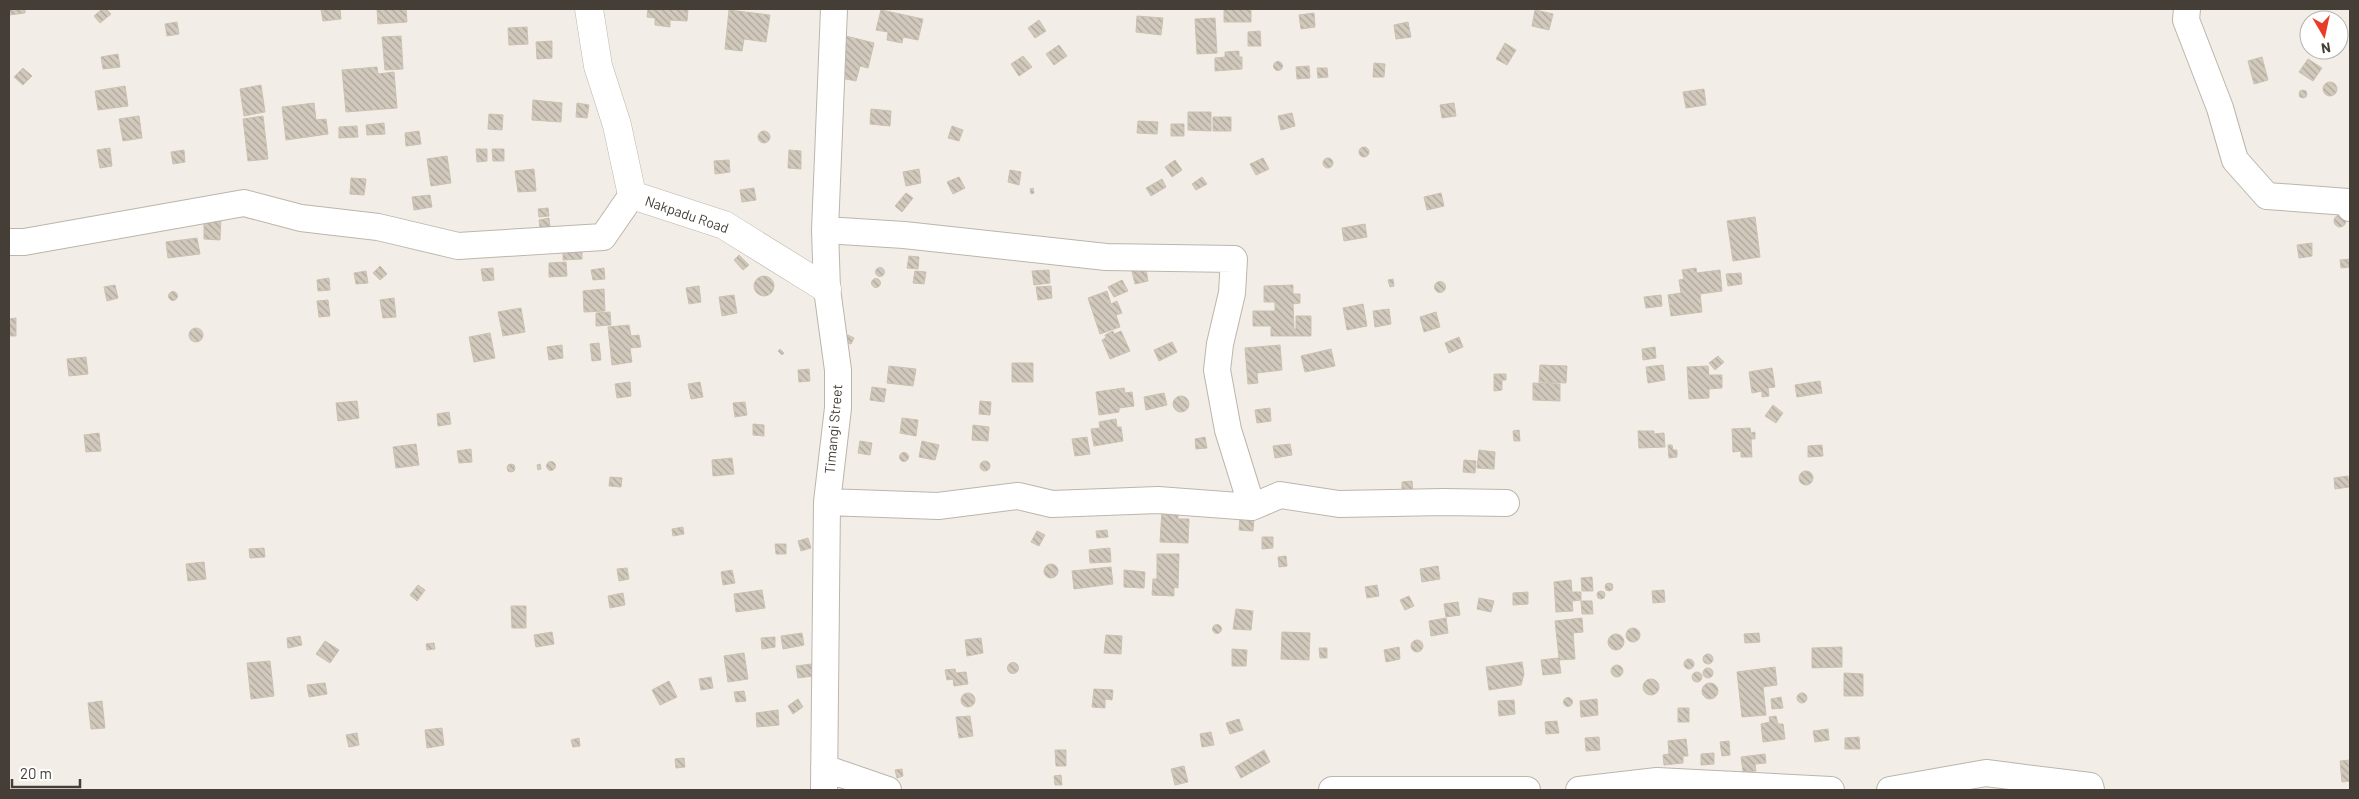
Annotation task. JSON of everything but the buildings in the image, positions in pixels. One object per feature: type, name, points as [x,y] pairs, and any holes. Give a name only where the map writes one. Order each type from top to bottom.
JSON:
[{"type":"street","name":"Nakpadu Road","points":[[589,9],[598,66],[617,125],[632,195],[724,225],[827,289]]},
{"type":"street","name":"Timangi Street","points":[[824,779],[827,502],[838,408],[838,370],[827,289],[825,230],[834,9]]},
{"type":"street","points":[[2187,9],[2186,20],[2220,108],[2235,160],[2267,196],[2348,202],[2350,208]]},
{"type":"street","points":[[9,242],[24,242],[244,203],[301,218],[378,227],[458,246],[603,238],[632,195]]},
{"type":"street","points":[[825,230],[904,235],[1106,257],[1234,259],[1232,294],[1220,344],[1217,370],[1228,430],[1252,507]]},
{"type":"street","points":[[827,502],[938,506],[1018,496],[1052,504],[1158,500],[1252,507],[1280,496],[1340,504],[1506,503]]},
{"type":"street","points":[[1890,790],[1986,773],[2090,786],[2091,790]]},
{"type":"street","points":[[824,779],[888,790]]},
{"type":"street","points":[[1579,790],[1657,781],[1830,790]]},
{"type":"street","points":[[1332,790],[1527,790]]}]
